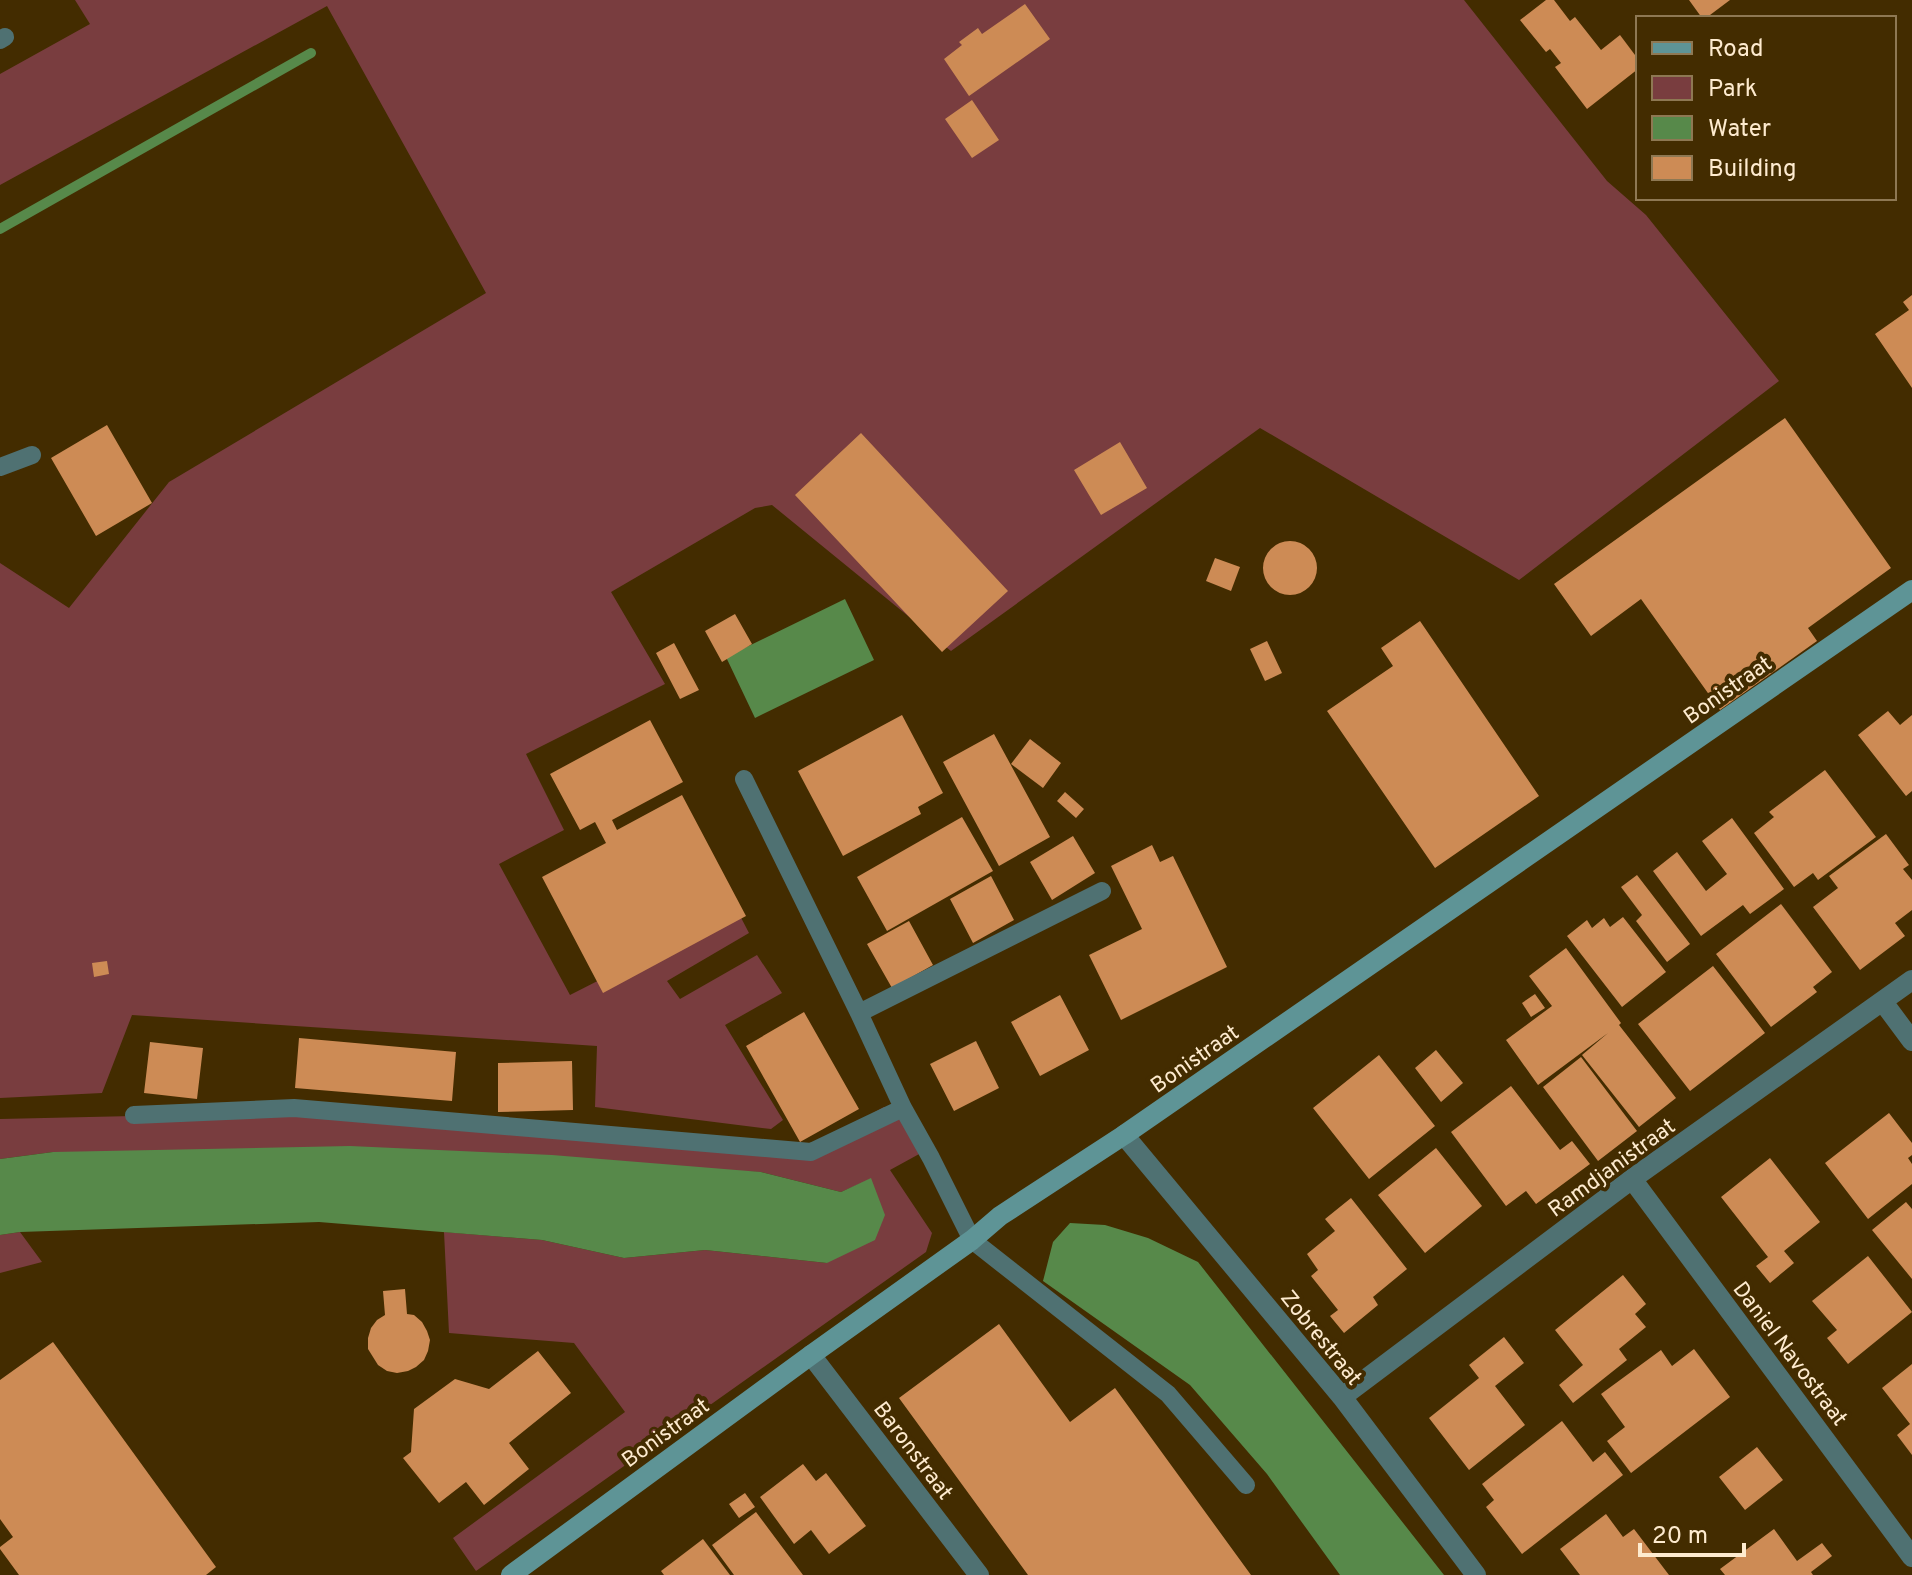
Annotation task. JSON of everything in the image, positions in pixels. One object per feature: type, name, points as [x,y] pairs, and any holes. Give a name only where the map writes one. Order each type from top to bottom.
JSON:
[{"type":"street","name":"Bonistraat","points":[[511,1575],[972,1240],[1000,1216],[1124,1135],[1912,590]]},
{"type":"street","name":"Ramdjanistraat","points":[[1342,1397],[1632,1179],[1912,980]]},
{"type":"street","points":[[1883,1002],[1912,1041]]},
{"type":"street","name":"Zobrestraat","points":[[1124,1135],[1342,1397],[1476,1575]]},
{"type":"street","name":"Daniel Navostraat","points":[[1632,1179],[1912,1557]]},
{"type":"street","name":"Baronstraat","points":[[811,1355],[979,1575]]},
{"type":"lane","points":[[0,467],[32,455]]},
{"type":"lane","points":[[744,779],[903,1108],[972,1240],[1168,1394],[1246,1485]]},
{"type":"lane","points":[[859,1013],[1102,891]]},
{"type":"lane","points":[[134,1115],[294,1108],[811,1152],[903,1108]]},
{"type":"green space","points":[[75,0],[1464,0],[1607,181],[1646,215],[1779,381],[1519,580],[1260,428],[951,651],[772,505],[755,508],[611,592],[665,684],[526,754],[564,830],[499,864],[570,995],[737,910],[749,933],[667,981],[680,999],[757,955],[782,993],[725,1025],[783,1120],[771,1129],[595,1107],[597,1046],[132,1015],[102,1093],[0,1098],[0,563],[69,608],[169,482],[486,293],[327,6],[0,185],[0,74],[90,24]]},
{"type":"green space","points":[[884,1107],[893,1107],[921,1153],[890,1170],[932,1233],[926,1252],[476,1571],[453,1538],[625,1412],[574,1343],[449,1333],[444,1232],[542,1240],[624,1258],[705,1250],[827,1263],[871,1179],[841,1192],[761,1172],[53,1152],[0,1159],[0,1119],[353,1111],[807,1150]]},
{"type":"green space","points":[[20,1232],[42,1262],[0,1273],[0,1235]]},
{"type":"water","points":[[845,599],[874,660],[755,718],[726,657]]},
{"type":"water","points":[[350,1146],[552,1155],[761,1172],[841,1192],[871,1178],[885,1215],[875,1240],[827,1263],[705,1250],[624,1258],[542,1240],[319,1222],[0,1235],[0,1159],[53,1152]]},
{"type":"water","points":[[1070,1223],[1105,1225],[1148,1238],[1198,1262],[1444,1575],[1340,1575],[1267,1474],[1190,1385],[1043,1281],[1053,1242]]},
{"type":"building","points":[[1546,0],[1554,0],[1570,21],[1575,17],[1601,50],[1620,35],[1636,56],[1636,71],[1587,109],[1555,67],[1561,63],[1550,49],[1546,52],[1520,20]]},
{"type":"building","points":[[1689,0],[1730,0],[1709,16],[1701,16]]},
{"type":"building","points":[[1025,4],[1050,39],[969,96],[944,59],[962,45],[959,42],[978,28],[982,34]]},
{"type":"building","points":[[972,100],[999,140],[972,158],[945,119]]},
{"type":"building","points":[[1912,295],[1912,388],[1875,334],[1909,310],[1903,302]]},
{"type":"building","points":[[1785,418],[1891,568],[1808,628],[1817,641],[1720,710],[1641,599],[1591,636],[1554,584]]},
{"type":"building","points":[[107,425],[152,503],[96,536],[51,458]]},
{"type":"building","points":[[861,433],[1008,591],[942,652],[795,495]]},
{"type":"building","points":[[1120,442],[1147,488],[1101,515],[1074,470]]},
{"type":"building","points":[[1290,541],[1309,549],[1317,568],[1309,587],[1290,595],[1271,587],[1263,568],[1271,549]]},
{"type":"building","points":[[1215,558],[1240,567],[1231,591],[1206,581]]},
{"type":"building","points":[[735,614],[752,644],[722,662],[705,631]]},
{"type":"building","points":[[1420,621],[1539,796],[1435,868],[1327,711],[1393,666],[1381,648]]},
{"type":"building","points":[[1267,641],[1282,673],[1265,681],[1250,649]]},
{"type":"building","points":[[674,643],[699,690],[680,699],[656,653]]},
{"type":"building","points":[[1888,711],[1900,725],[1912,715],[1912,791],[1906,796],[1858,735]]},
{"type":"building","points":[[902,715],[943,793],[918,807],[921,814],[843,856],[798,771]]},
{"type":"building","points":[[650,720],[683,782],[612,820],[617,830],[682,795],[746,916],[603,993],[542,877],[606,843],[595,822],[580,830],[550,774]]},
{"type":"building","points":[[994,734],[1050,837],[999,866],[943,762]]},
{"type":"building","points":[[1030,739],[1061,763],[1043,788],[1011,764]]},
{"type":"building","points":[[1825,770],[1876,837],[1818,880],[1813,873],[1794,887],[1754,833],[1774,817],[1769,812]]},
{"type":"building","points":[[1065,792],[1084,809],[1076,818],[1057,801]]},
{"type":"building","points":[[962,817],[993,871],[887,931],[857,877]]},
{"type":"building","points":[[1732,818],[1784,889],[1750,914],[1743,905],[1701,936],[1653,871],[1677,852],[1706,891],[1727,874],[1702,841]]},
{"type":"building","points":[[1886,834],[1909,865],[1903,869],[1912,880],[1912,910],[1895,923],[1905,936],[1860,970],[1813,907],[1838,888],[1829,876]]},
{"type":"building","points":[[1073,836],[1095,873],[1052,900],[1030,862]]},
{"type":"building","points":[[1152,845],[1160,862],[1173,856],[1227,967],[1121,1020],[1089,955],[1142,929],[1111,866]]},
{"type":"building","points":[[1637,875],[1690,944],[1667,962],[1636,921],[1642,915],[1621,887]]},
{"type":"building","points":[[991,876],[1014,920],[973,943],[950,899]]},
{"type":"building","points":[[1781,904],[1832,972],[1813,987],[1817,992],[1771,1027],[1716,954]]},
{"type":"building","points":[[1623,917],[1666,972],[1622,1007],[1567,936],[1587,920],[1592,928],[1604,918],[1610,927]]},
{"type":"building","points":[[909,921],[933,965],[892,988],[867,944]]},
{"type":"building","points":[[1566,948],[1621,1023],[1619,1025],[1676,1098],[1639,1127],[1582,1055],[1608,1033],[1538,1085],[1506,1040],[1552,1006],[1529,976]]},
{"type":"building","points":[[107,961],[109,974],[94,977],[92,963]]},
{"type":"building","points":[[1713,966],[1765,1033],[1690,1091],[1638,1024]]},
{"type":"building","points":[[1535,994],[1545,1008],[1531,1017],[1522,1003]]},
{"type":"building","points":[[1060,995],[1089,1050],[1040,1076],[1011,1022]]},
{"type":"building","points":[[804,1012],[859,1109],[800,1142],[746,1046]]},
{"type":"building","points":[[299,1038],[456,1052],[452,1101],[295,1088]]},
{"type":"building","points":[[976,1041],[999,1088],[954,1111],[930,1064]]},
{"type":"building","points":[[150,1042],[203,1048],[197,1099],[144,1093]]},
{"type":"building","points":[[1436,1050],[1463,1083],[1441,1102],[1415,1068]]},
{"type":"building","points":[[1379,1055],[1435,1126],[1369,1179],[1313,1108]]},
{"type":"building","points":[[1581,1057],[1637,1131],[1598,1161],[1543,1087]]},
{"type":"building","points":[[572,1061],[573,1110],[498,1112],[498,1063]]},
{"type":"building","points":[[1511,1086],[1560,1150],[1572,1141],[1590,1164],[1536,1204],[1526,1191],[1506,1206],[1451,1132]]},
{"type":"building","points":[[1889,1113],[1912,1143],[1912,1155],[1908,1158],[1912,1164],[1912,1184],[1868,1219],[1825,1163]]},
{"type":"building","points":[[1436,1148],[1482,1206],[1425,1253],[1378,1195]]},
{"type":"building","points":[[1770,1158],[1820,1222],[1784,1251],[1794,1263],[1770,1283],[1756,1266],[1768,1257],[1721,1197]]},
{"type":"building","points":[[1351,1198],[1407,1269],[1373,1297],[1378,1305],[1344,1333],[1330,1316],[1338,1310],[1311,1276],[1318,1270],[1307,1254],[1335,1231],[1325,1219]]},
{"type":"building","points":[[1906,1202],[1912,1209],[1912,1279],[1872,1230]]},
{"type":"building","points":[[1868,1256],[1912,1312],[1848,1364],[1827,1338],[1837,1330],[1812,1301]]},
{"type":"building","points":[[1623,1275],[1646,1304],[1635,1314],[1646,1327],[1619,1349],[1627,1360],[1573,1403],[1559,1385],[1583,1365],[1555,1330]]},
{"type":"building","points":[[405,1289],[407,1314],[414,1315],[422,1322],[430,1340],[424,1360],[408,1371],[397,1373],[378,1365],[368,1349],[368,1338],[371,1328],[385,1315],[383,1291]]},
{"type":"building","points":[[999,1324],[1070,1422],[1115,1388],[1251,1575],[1028,1575],[899,1398]]},
{"type":"building","points":[[1504,1337],[1524,1363],[1495,1386],[1525,1425],[1469,1470],[1429,1418],[1479,1378],[1469,1365]]},
{"type":"building","points":[[53,1342],[216,1567],[206,1575],[19,1575],[0,1549],[13,1537],[0,1519],[0,1380]]},
{"type":"building","points":[[1694,1349],[1730,1397],[1631,1473],[1607,1441],[1625,1427],[1601,1394],[1661,1350],[1672,1366]]},
{"type":"building","points":[[538,1351],[571,1393],[509,1443],[529,1469],[484,1505],[466,1482],[439,1503],[403,1458],[411,1452],[414,1409],[455,1379],[489,1389]]},
{"type":"building","points":[[1912,1364],[1912,1455],[1897,1435],[1910,1424],[1882,1388]]},
{"type":"building","points":[[1562,1421],[1593,1462],[1605,1452],[1623,1475],[1522,1554],[1486,1507],[1494,1500],[1482,1484]]},
{"type":"building","points":[[1757,1447],[1783,1480],[1745,1510],[1719,1477]]},
{"type":"building","points":[[803,1464],[816,1481],[826,1473],[866,1526],[829,1554],[811,1530],[794,1544],[760,1497]]},
{"type":"building","points":[[745,1493],[755,1507],[739,1518],[729,1504]]},
{"type":"building","points":[[756,1512],[803,1575],[734,1575],[712,1545]]},
{"type":"building","points":[[1606,1514],[1623,1537],[1634,1529],[1669,1575],[1580,1575],[1560,1549]]},
{"type":"building","points":[[1774,1529],[1797,1561],[1822,1543],[1832,1556],[1811,1572],[1813,1575],[1725,1575],[1720,1569]]},
{"type":"building","points":[[703,1539],[730,1575],[664,1575],[661,1571]]},
{"type":"waterway","points":[[0,229],[311,53]]}]
